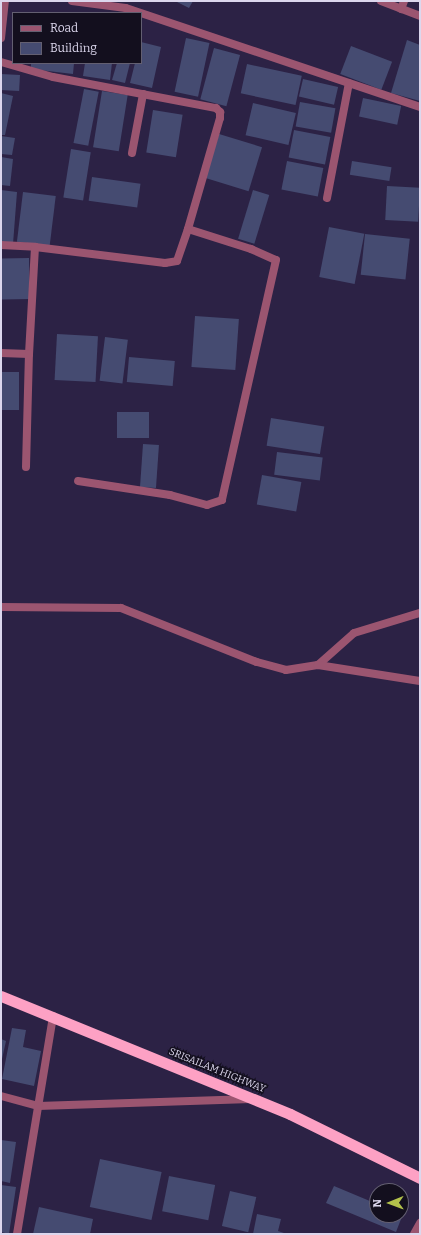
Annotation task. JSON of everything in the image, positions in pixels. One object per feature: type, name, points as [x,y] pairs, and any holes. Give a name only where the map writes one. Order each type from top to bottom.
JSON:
[{"type":"highway","name":"SRISAILAM HIGHWAY","points":[[1,996],[254,1099],[420,1178]]},
{"type":"street","points":[[1,38],[5,1]]},
{"type":"street","points":[[72,1],[126,8],[138,12]]},
{"type":"street","points":[[381,1],[402,5],[420,16]]},
{"type":"street","points":[[142,13],[420,107]]},
{"type":"street","points":[[1,62],[53,77],[216,108],[220,112],[188,229],[177,262],[165,263],[35,247],[1,245]]},
{"type":"street","points":[[327,198],[349,83]]},
{"type":"street","points":[[132,153],[143,94]]},
{"type":"street","points":[[78,481],[170,495],[207,505],[222,500],[276,260],[251,249],[188,229]]},
{"type":"street","points":[[26,467],[29,354],[35,247]]},
{"type":"street","points":[[1,353],[29,354]]},
{"type":"street","points":[[1,607],[121,608],[257,662],[286,670],[318,665],[420,681]]},
{"type":"street","points":[[318,665],[354,633],[420,613]]},
{"type":"street","points":[[17,1234],[53,1016]]},
{"type":"street","points":[[1,1096],[38,1106],[254,1099]]},
{"type":"street","points":[[414,1234],[420,1223]]},
{"type":"building","points":[[175,1],[193,1],[189,8]]},
{"type":"building","points":[[186,38],[209,43],[198,97],[175,92]]},
{"type":"building","points":[[407,40],[420,45],[420,101],[391,93]]},
{"type":"building","points":[[142,42],[161,47],[152,88],[130,83],[135,64],[142,64]]},
{"type":"building","points":[[351,46],[392,62],[381,90],[340,74]]},
{"type":"building","points":[[214,48],[240,55],[226,106],[200,99]]},
{"type":"building","points":[[31,64],[74,64],[73,74],[31,69]]},
{"type":"building","points":[[85,64],[112,64],[110,80],[83,76]]},
{"type":"building","points":[[117,64],[130,64],[125,83],[112,80]]},
{"type":"building","points":[[247,64],[302,76],[296,105],[241,93]]},
{"type":"building","points":[[1,74],[20,75],[19,91],[1,90]]},
{"type":"building","points":[[303,79],[338,87],[334,105],[299,97]]},
{"type":"building","points":[[84,89],[99,92],[88,146],[74,143]]},
{"type":"building","points":[[102,91],[128,95],[119,151],[93,147]]},
{"type":"building","points":[[1,93],[13,96],[5,135],[1,135]]},
{"type":"building","points":[[363,98],[401,106],[397,125],[359,117]]},
{"type":"building","points":[[300,102],[335,108],[331,133],[296,127]]},
{"type":"building","points":[[253,103],[296,113],[288,145],[246,135]]},
{"type":"building","points":[[153,110],[183,115],[176,157],[146,152]]},
{"type":"building","points":[[294,130],[330,137],[325,165],[289,157]]},
{"type":"building","points":[[219,134],[262,147],[249,191],[206,178]]},
{"type":"building","points":[[1,136],[15,138],[12,155],[1,154]]},
{"type":"building","points":[[71,149],[91,152],[83,201],[63,197]]},
{"type":"building","points":[[1,157],[13,159],[10,186],[1,185]]},
{"type":"building","points":[[287,161],[323,168],[318,197],[281,189]]},
{"type":"building","points":[[352,161],[392,167],[389,181],[350,175]]},
{"type":"building","points":[[92,177],[141,184],[137,208],[89,201]]},
{"type":"building","points":[[387,186],[420,188],[418,222],[385,220]]},
{"type":"building","points":[[1,190],[17,192],[13,244],[1,243]]},
{"type":"building","points":[[253,190],[269,195],[254,244],[238,239]]},
{"type":"building","points":[[23,192],[56,196],[50,246],[17,242]]},
{"type":"building","points":[[329,227],[364,234],[355,284],[319,277]]},
{"type":"building","points":[[365,234],[410,239],[405,279],[361,275]]},
{"type":"building","points":[[1,258],[29,258],[30,299],[2,299]]},
{"type":"building","points":[[195,316],[239,319],[235,370],[191,367]]},
{"type":"building","points":[[57,334],[98,336],[96,382],[55,380]]},
{"type":"building","points":[[105,337],[128,340],[122,383],[100,381]]},
{"type":"building","points":[[129,357],[175,361],[173,386],[127,382]]},
{"type":"building","points":[[1,372],[19,372],[19,410],[1,410]]},
{"type":"building","points":[[117,412],[149,412],[149,438],[117,438]]},
{"type":"building","points":[[271,418],[324,426],[320,454],[267,446]]},
{"type":"building","points":[[143,444],[159,445],[156,488],[140,487]]},
{"type":"building","points":[[277,452],[323,458],[320,480],[274,475]]},
{"type":"building","points":[[262,475],[301,482],[296,511],[257,505]]},
{"type":"building","points":[[12,1028],[26,1030],[23,1047],[41,1051],[34,1086],[2,1079]]},
{"type":"building","points":[[1,1039],[6,1041],[2,1059],[1,1059]]},
{"type":"building","points":[[1,1140],[16,1142],[10,1183],[1,1181]]},
{"type":"building","points":[[100,1159],[162,1172],[151,1220],[90,1207]]},
{"type":"building","points":[[169,1176],[215,1185],[208,1220],[162,1211]]},
{"type":"building","points":[[1,1185],[16,1187],[9,1234],[1,1232]]},
{"type":"building","points":[[334,1186],[369,1201],[369,1221],[326,1203]]},
{"type":"building","points":[[230,1191],[256,1197],[248,1232],[222,1226]]},
{"type":"building","points":[[39,1207],[93,1219],[90,1234],[33,1234]]},
{"type":"building","points":[[257,1214],[281,1219],[278,1231],[287,1234],[253,1234]]},
{"type":"building","points":[[374,1223],[400,1223],[396,1232]]}]
